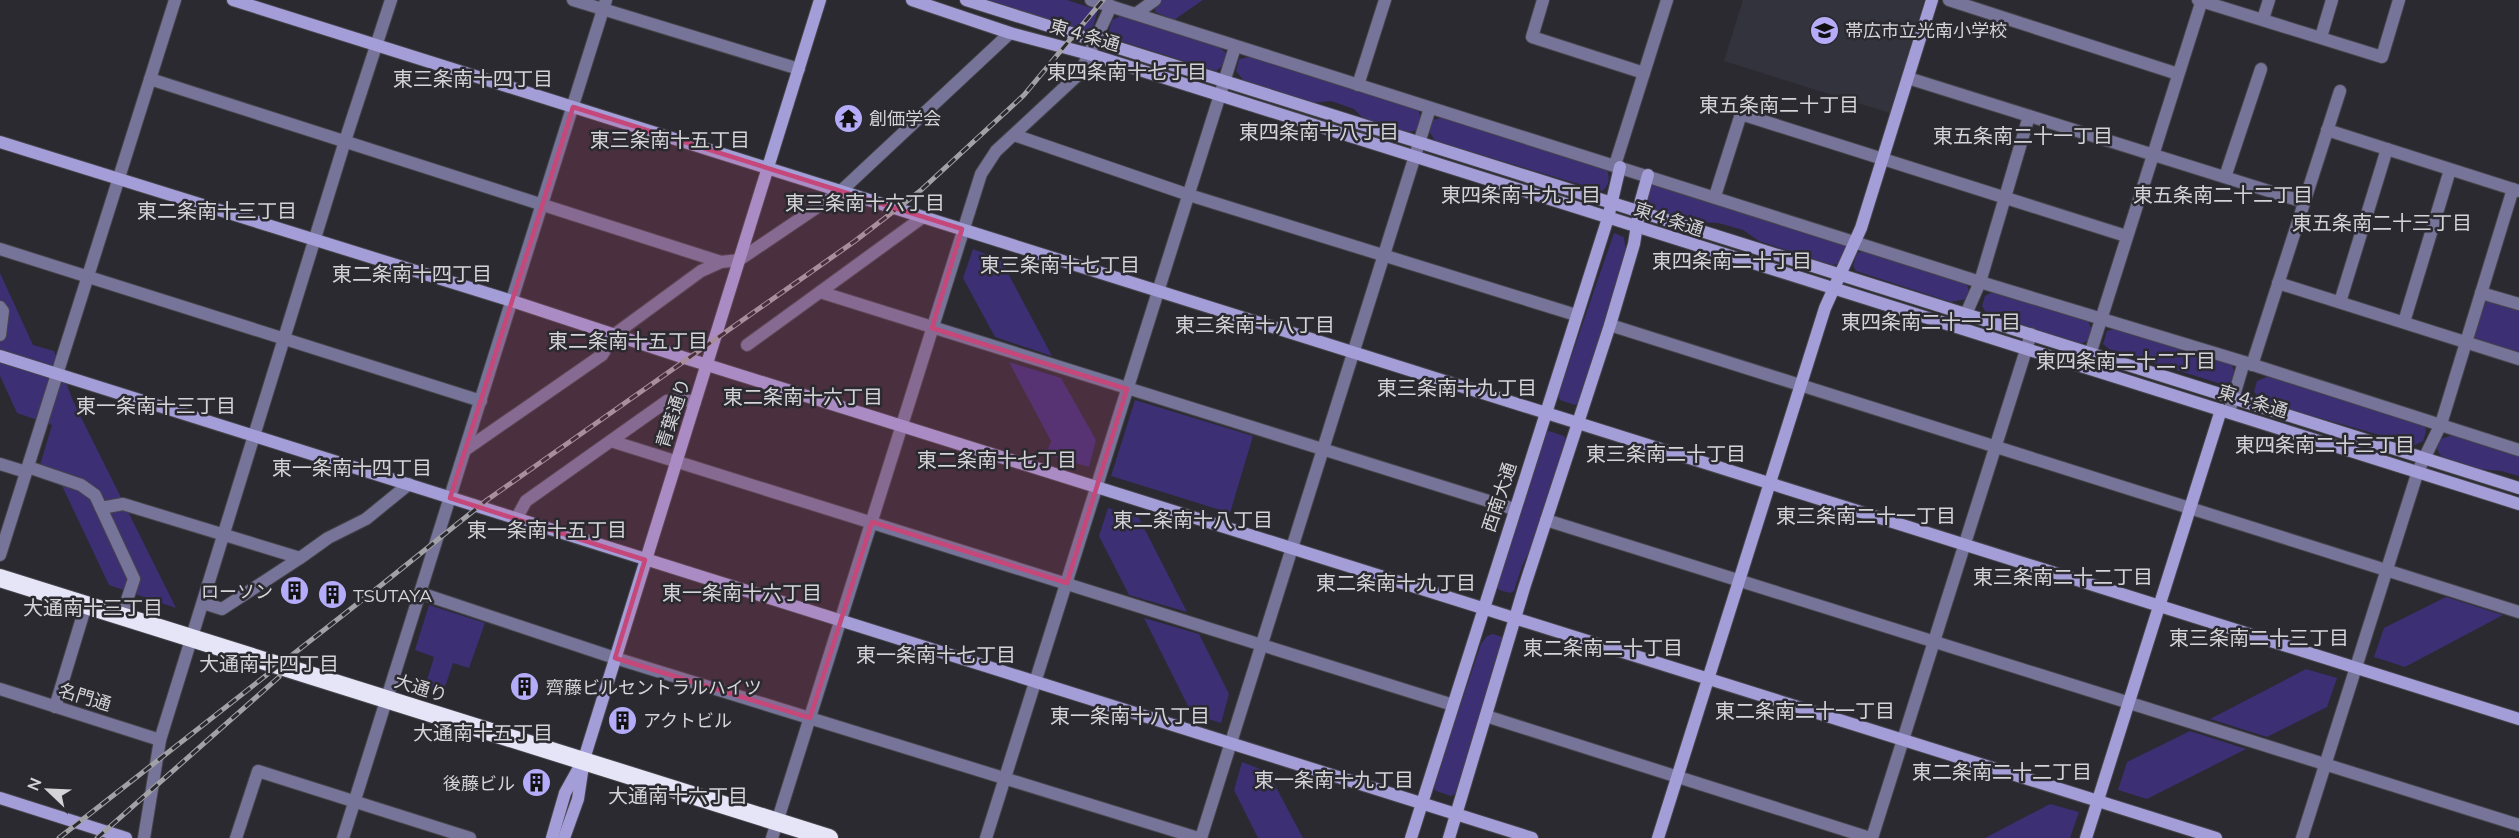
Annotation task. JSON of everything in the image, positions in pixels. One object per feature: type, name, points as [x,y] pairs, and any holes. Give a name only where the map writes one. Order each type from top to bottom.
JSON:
[{"type":"highway","name":"大通り","points":[[0,578],[584,759],[775,830],[829,838]]},
{"type":"street","points":[[0,555],[175,0]]},
{"type":"street","points":[[233,0],[2519,719]]},
{"type":"street","points":[[144,838],[160,740],[314,240],[391,0]]},
{"type":"street","points":[[573,0],[605,5],[799,69]]},
{"type":"street","name":"青葉通り","points":[[564,838],[578,799],[584,759],[820,0]]},
{"type":"street","name":"東４条通","points":[[912,0],[1010,33],[1089,54],[2519,504]]},
{"type":"street","name":"東４条通","points":[[966,0],[2519,488]]},
{"type":"street","points":[[1091,0],[2519,450]]},
{"type":"street","points":[[1137,14],[1155,0]]},
{"type":"street","points":[[1358,85],[1385,0]]},
{"type":"street","points":[[1543,0],[1532,37],[1644,73]]},
{"type":"street","points":[[1617,166],[1667,0]]},
{"type":"street","points":[[1658,838],[1800,386],[1833,289],[1856,241],[1932,0]]},
{"type":"street","points":[[1949,0],[2178,74]]},
{"type":"street","points":[[2086,367],[2200,0],[2382,57],[2399,0]]},
{"type":"street","points":[[2263,20],[2269,0]]},
{"type":"street","points":[[2321,37],[2332,0]]},
{"type":"street","points":[[343,838],[605,5]]},
{"type":"street","points":[[775,830],[981,174],[996,151],[1080,73],[1112,6]]},
{"type":"street","points":[[465,450],[602,354],[615,334],[701,272],[721,262],[739,260],[841,191],[1010,33]]},
{"type":"street","points":[[986,838],[1235,47]]},
{"type":"street","points":[[2225,177],[2261,69]]},
{"type":"street","points":[[1908,78],[2304,202]]},
{"type":"street","points":[[150,79],[721,262]]},
{"type":"street","points":[[2086,838],[2191,508],[2225,411],[2248,364],[2278,283],[2340,91]]},
{"type":"street","points":[[420,593],[615,658],[1200,838],[1430,108]]},
{"type":"street","points":[[1715,196],[1741,114],[2126,236]]},
{"type":"street","points":[[1966,314],[1980,282],[2029,116]]},
{"type":"street","points":[[2302,838],[2418,471],[2441,424],[2481,293],[2516,190],[2327,130]]},
{"type":"street","points":[[1014,135],[1189,195],[1576,315]]},
{"type":"street","points":[[0,142],[2216,838]]},
{"type":"street","points":[[2340,302],[2387,149]]},
{"type":"street","name":"西南大通","points":[[1411,838],[1608,218],[1617,166]]},
{"type":"street","points":[[2404,322],[2450,170]]},
{"type":"street","points":[[1449,838],[1546,520],[1610,325],[1637,227],[1648,175]]},
{"type":"street","points":[[747,345],[923,217]]},
{"type":"street","points":[[0,249],[481,401]]},
{"type":"street","points":[[2278,283],[2519,359]]},
{"type":"street","points":[[820,292],[1514,509]]},
{"type":"street","points":[[2481,293],[2519,304]]},
{"type":"street","points":[[0,307],[3,311],[0,335]]},
{"type":"street","points":[[1610,325],[2519,612]]},
{"type":"street","points":[[1486,716],[1871,838],[1935,643],[2031,334]]},
{"type":"street","points":[[0,356],[1532,838]]},
{"type":"street","points":[[516,519],[526,501],[667,401],[679,399],[695,402]]},
{"type":"street","points":[[611,441],[1453,705]]},
{"type":"street","points":[[0,464],[81,485],[94,495],[134,579],[122,615]]},
{"type":"street","points":[[203,603],[222,609],[328,538],[366,519],[409,484]]},
{"type":"street","points":[[101,508],[123,504],[300,558]]},
{"type":"street","points":[[1546,520],[2519,825]]},
{"type":"street","points":[[55,706],[86,604]]},
{"type":"street","name":"名門通","points":[[0,689],[160,740]]},
{"type":"street","points":[[552,838],[565,794],[584,759]]},
{"type":"street","points":[[236,838],[258,771],[470,838]]},
{"type":"street","points":[[0,798],[126,838]]},
{"type":"street","points":[[2517,838],[2519,831]]},
{"type":"highlighted area","points":[[573,107],[962,229],[932,328],[1127,389],[1067,583],[872,522],[810,718],[615,658],[645,560],[450,498]]},
{"type":"shaded area","points":[[980,0],[1067,0],[1098,10],[1092,30],[1084,32]]},
{"type":"shaded area","points":[[1161,0],[1203,0],[1174,20],[1155,12],[1156,4]]},
{"type":"shaded area","name":"帯広市立光南小学校","points":[[1743,0],[1924,0],[1890,113],[1724,61]]},
{"type":"shaded area","points":[[1122,15],[1219,47],[1226,53],[1222,66],[1216,71],[1111,38],[1109,30],[1112,20]]},
{"type":"shaded area","points":[[1249,57],[1418,110],[1421,118],[1417,130],[1409,132],[1364,119],[1354,109],[1331,101],[1311,103],[1245,82],[1236,71],[1239,59]]},
{"type":"shaded area","points":[[1444,117],[1606,168],[1608,183],[1602,191],[1435,141],[1429,131],[1433,120]]},
{"type":"shaded area","points":[[1656,184],[1846,245],[1839,264],[1832,265],[1759,241],[1743,230],[1718,223],[1695,222],[1649,208],[1644,204],[1650,186]]},
{"type":"shaded area","points":[[1614,233],[1624,237],[1626,253],[1579,402],[1575,405],[1560,400],[1558,395]]},
{"type":"shaded area","points":[[973,249],[1001,260],[1052,356],[995,337],[963,278]]},
{"type":"shaded area","points":[[1870,249],[1966,282],[1969,291],[1966,299],[1951,302],[1856,271],[1853,266],[1857,253]]},
{"type":"shaded area","points":[[0,273],[33,345],[54,351],[73,401],[176,608],[109,585],[55,471],[40,465],[52,425],[17,413],[0,376]]},
{"type":"shaded area","points":[[1994,291],[2088,321],[2092,330],[2090,340],[2080,344],[1986,313],[1982,306],[1985,296]]},
{"type":"shaded area","points":[[2485,299],[2519,309],[2519,352],[2472,338]]},
{"type":"shaded area","points":[[2117,328],[2232,365],[2234,371],[2231,382],[2221,384],[2109,349],[2103,344],[2107,331]]},
{"type":"shaded area","points":[[1009,362],[1061,378],[1096,440],[1089,467],[1046,454],[1051,441]]},
{"type":"shaded area","points":[[2269,376],[2425,425],[2423,441],[2415,445],[2259,401],[2254,391],[2257,381]]},
{"type":"shaded area","points":[[1135,400],[1253,436],[1230,513],[1111,476]]},
{"type":"shaded area","points":[[1549,431],[1564,436],[1567,441],[1538,534],[1522,566],[1514,591],[1510,593],[1499,590],[1496,584],[1545,433]]},
{"type":"shaded area","points":[[2456,434],[2519,454],[2519,476],[2501,471],[2478,469],[2442,458],[2437,449],[2440,439]]},
{"type":"shaded area","points":[[1108,508],[1138,516],[1187,612],[1129,595],[1099,536]]},
{"type":"shaded area","points":[[2446,597],[2503,615],[2405,667],[2374,657],[2384,628]]},
{"type":"shaded area","points":[[429,605],[485,623],[469,668],[453,663],[443,693],[425,687],[434,657],[415,650]]},
{"type":"shaded area","points":[[1144,618],[1199,634],[1229,694],[1221,723],[1192,714]]},
{"type":"shaded area","points":[[1493,634],[1502,637],[1504,643],[1456,793],[1451,796],[1436,791],[1433,787],[1481,644],[1487,636]]},
{"type":"shaded area","points":[[2306,669],[2337,678],[2327,707],[2267,737],[2210,719]]},
{"type":"shaded area","points":[[2190,731],[2246,749],[2147,799],[2118,790],[2127,762]]},
{"type":"shaded area","points":[[1242,762],[1268,772],[1303,838],[1258,838],[1234,790]]},
{"type":"shaded area","points":[[2050,804],[2079,812],[2070,838],[1985,838]]},
{"type":"railway","points":[[59,838],[487,500],[855,241],[920,191],[1024,95],[1103,0]]},
{"type":"railway","points":[[97,838],[279,677]]},
{"type":"place","name":"帯広市立光南小学校","points":[[1824,30]]},
{"type":"place","name":"創価学会","points":[[848,118]]},
{"type":"place","name":"ローソン","points":[[294,591]]},
{"type":"place","name":"TSUTAYA","points":[[332,595]]},
{"type":"place","name":"齊藤ビルセントラルハイツ","points":[[525,687]]},
{"type":"place","name":"アクトビル","points":[[622,720]]},
{"type":"place","name":"後藤ビル","points":[[536,783]]},
{"type":"district","name":"東四条南十七丁目","points":[[1127,71]]},
{"type":"district","name":"東三条南十四丁目","points":[[473,78]]},
{"type":"district","name":"東五条南二十丁目","points":[[1779,104]]},
{"type":"district","name":"東四条南十八丁目","points":[[1319,131]]},
{"type":"district","name":"東五条南二十一丁目","points":[[2023,135]]},
{"type":"district","name":"東三条南十五丁目","points":[[670,139]]},
{"type":"district","name":"東四条南十九丁目","points":[[1521,194]]},
{"type":"district","name":"東五条南二十二丁目","points":[[2223,194]]},
{"type":"district","name":"東三条南十六丁目","points":[[865,202]]},
{"type":"district","name":"東二条南十三丁目","points":[[217,210]]},
{"type":"district","name":"東五条南二十三丁目","points":[[2382,222]]},
{"type":"district","name":"東四条南二十丁目","points":[[1732,260]]},
{"type":"district","name":"東三条南十七丁目","points":[[1060,264]]},
{"type":"district","name":"東二条南十四丁目","points":[[412,273]]},
{"type":"district","name":"東四条南二十一丁目","points":[[1931,321]]},
{"type":"district","name":"東三条南十八丁目","points":[[1255,324]]},
{"type":"district","name":"東二条南十五丁目","points":[[628,340]]},
{"type":"district","name":"東四条南二十二丁目","points":[[2126,360]]},
{"type":"district","name":"東三条南十九丁目","points":[[1457,387]]},
{"type":"district","name":"東二条南十六丁目","points":[[803,396]]},
{"type":"district","name":"東一条南十三丁目","points":[[156,405]]},
{"type":"district","name":"東四条南二十三丁目","points":[[2325,444]]},
{"type":"district","name":"東三条南二十丁目","points":[[1666,453]]},
{"type":"district","name":"東二条南十七丁目","points":[[997,459]]},
{"type":"district","name":"東一条南十四丁目","points":[[352,467]]},
{"type":"district","name":"東三条南二十一丁目","points":[[1866,515]]},
{"type":"district","name":"東二条南十八丁目","points":[[1193,519]]},
{"type":"district","name":"東一条南十五丁目","points":[[547,529]]},
{"type":"district","name":"東三条南二十二丁目","points":[[2063,576]]},
{"type":"district","name":"東二条南十九丁目","points":[[1396,582]]},
{"type":"district","name":"東一条南十六丁目","points":[[742,592]]},
{"type":"district","name":"大通南十三丁目","points":[[93,607]]},
{"type":"district","name":"東三条南二十三丁目","points":[[2259,637]]},
{"type":"district","name":"東二条南二十丁目","points":[[1603,647]]},
{"type":"district","name":"東一条南十七丁目","points":[[936,654]]},
{"type":"district","name":"大通南十四丁目","points":[[269,663]]},
{"type":"district","name":"東二条南二十一丁目","points":[[1805,710]]},
{"type":"district","name":"東一条南十八丁目","points":[[1130,715]]},
{"type":"district","name":"大通南十五丁目","points":[[483,732]]},
{"type":"district","name":"東二条南二十二丁目","points":[[2002,771]]},
{"type":"district","name":"東一条南十九丁目","points":[[1334,779]]},
{"type":"district","name":"大通南十六丁目","points":[[678,795]]}]
